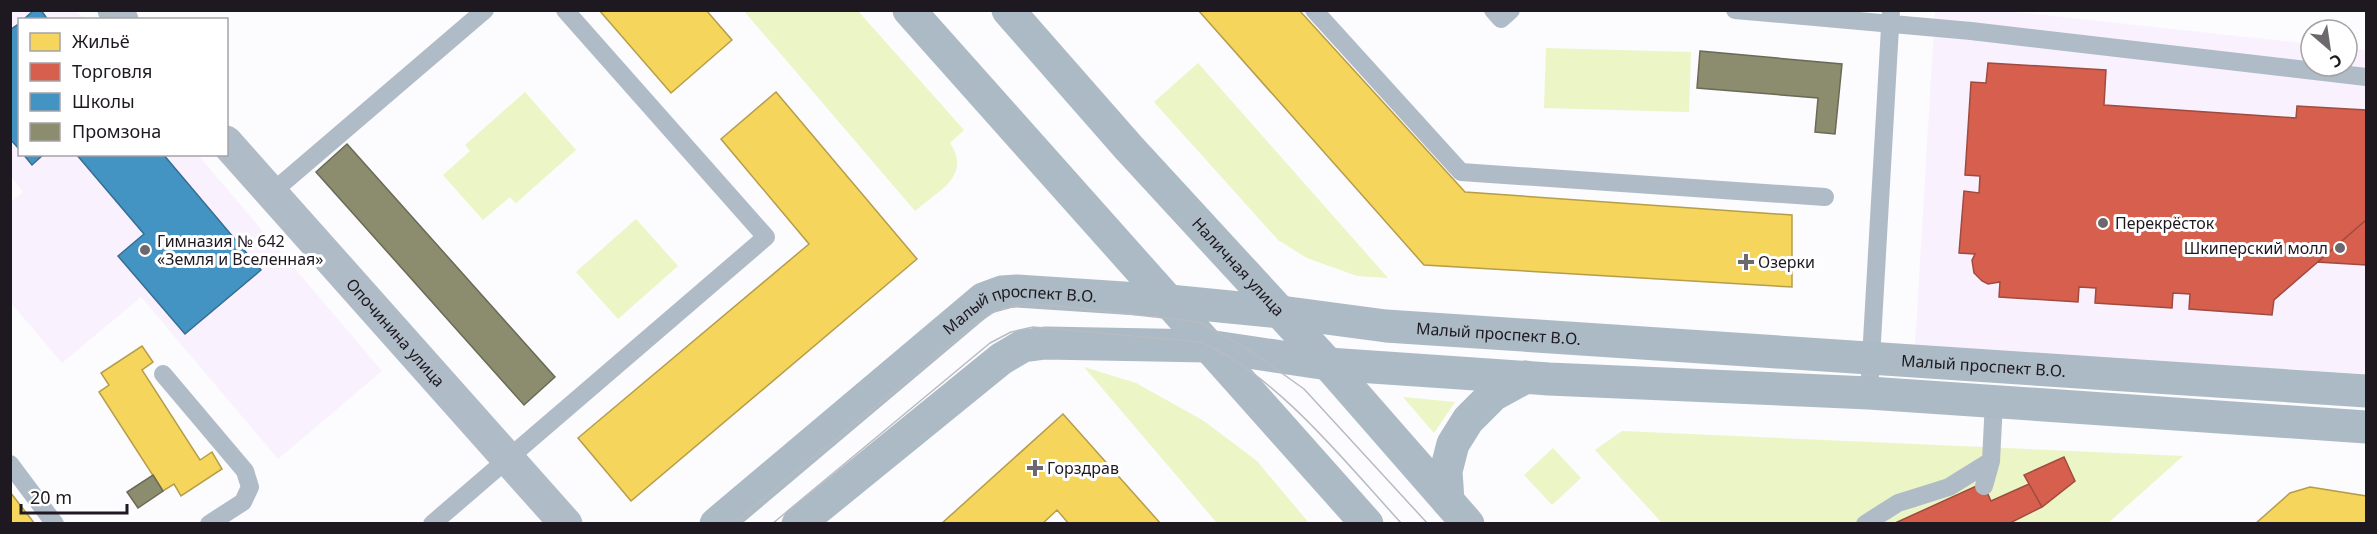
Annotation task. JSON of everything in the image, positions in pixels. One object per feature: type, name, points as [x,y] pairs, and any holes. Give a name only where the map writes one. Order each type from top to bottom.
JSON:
[{"type":"main road","points":[[909,10],[1367,524]]},
{"type":"main road","name":"Наличная улица","points":[[1008,10],[1130,148],[1328,364],[1458,512]]},
{"type":"main road","name":"Малый проспект В.О.","points":[[716,524],[983,299],[1002,292],[1017,291],[1169,301],[1281,312],[1386,326],[2367,391]]},
{"type":"main road","name":"Малый проспект В.О.","points":[[817,518],[1001,359],[1023,346],[1045,343],[1208,346],[1328,364],[1869,393],[2367,427]]},
{"type":"main road","points":[[1458,512],[1446,471],[1453,444],[1468,420],[1493,395],[1526,376]]},
{"type":"street","name":"Опочинина улица","points":[[228,144],[566,524]]},
{"type":"lane","points":[[270,194],[485,10]]},
{"type":"lane","points":[[443,520],[508,458],[766,237],[565,10]]},
{"type":"lane","points":[[1314,10],[1461,172],[1825,196]]},
{"type":"lane","points":[[1493,10],[1501,20],[1511,10]]},
{"type":"lane","points":[[1735,10],[1890,17],[2367,76]]},
{"type":"lane","points":[[1869,393],[1890,17]]},
{"type":"lane","points":[[163,374],[245,471],[250,487],[243,502],[210,524]]},
{"type":"lane","points":[[1984,486],[1991,461],[1994,401]]},
{"type":"lane","points":[[1865,524],[1898,502],[1947,494],[1991,461]]},
{"type":"lane","points":[[10,464],[55,524]]},
{"type":"shaded area","name":"Гимназия № 642 «Земля и Вселенная»","points":[[11,11],[76,11],[83,18],[18,18],[18,156],[199,156],[382,371],[278,459],[141,297],[62,363],[11,303],[10,203],[23,192],[11,177]]},
{"type":"shaded area","points":[[1935,11],[2006,11],[2299,43],[2299,78],[2359,78],[2359,49],[2366,50],[2366,374],[1915,346]]},
{"type":"green space","points":[[744,11],[858,11],[964,130],[950,143],[956,155],[957,165],[955,174],[949,182],[915,211]]},
{"type":"green space","points":[[1546,48],[1691,52],[1689,112],[1544,108]]},
{"type":"green space","points":[[1198,63],[1388,278],[1357,276],[1307,258],[1278,240],[1154,102]]},
{"type":"green space","points":[[525,92],[576,150],[516,203],[510,197],[483,220],[443,175],[470,151],[465,145]]},
{"type":"green space","points":[[636,219],[678,266],[618,319],[576,272]]},
{"type":"green space","points":[[1084,367],[1136,383],[1204,421],[1257,461],[1309,523],[1217,523]]},
{"type":"green space","points":[[1403,397],[1455,402],[1434,433]]},
{"type":"green space","points":[[1622,431],[2183,456],[2108,523],[1663,524],[1595,450]]},
{"type":"green space","points":[[1553,448],[1581,478],[1552,505],[1524,475]]},
{"type":"building: Жильё","points":[[599,10],[706,10],[732,40],[671,93]]},
{"type":"building: Жильё","points":[[1198,10],[1299,10],[1465,192],[1792,215],[1792,287],[1424,265]]},
{"type":"building: Жильё","points":[[776,92],[917,259],[631,501],[578,438],[809,244],[721,139]]},
{"type":"building: Жильё","points":[[142,346],[153,362],[142,370],[200,460],[212,452],[222,469],[181,496],[174,484],[163,491],[99,392],[109,385],[101,373]]},
{"type":"building: Жильё","points":[[1063,414],[1161,524],[1069,524],[1057,510],[1042,524],[941,524]]},
{"type":"building: Жильё","points":[[2310,487],[2366,496],[2366,524],[2255,524],[2290,493]]},
{"type":"building: Жильё","points":[[10,492],[35,524],[10,524]]},
{"type":"building: Торговля","points":[[1988,63],[2106,70],[2104,105],[2296,118],[2297,106],[2366,110],[2366,220],[2274,300],[2272,315],[2189,309],[2190,294],[2173,293],[2172,308],[2095,303],[2096,288],[2079,287],[2078,302],[1999,297],[2000,282],[1988,284],[1974,273],[1972,260],[1975,254],[1959,253],[1964,191],[1979,193],[1980,176],[1965,175],[1971,82],[1986,83]]},
{"type":"building: Торговля","points":[[2366,220],[2366,265],[2318,262]]},
{"type":"building: Торговля","points":[[2064,457],[2075,481],[2042,507],[2024,475]]},
{"type":"building: Торговля","points":[[1983,483],[1991,501],[2029,484],[2042,507],[2008,524],[1893,524]]},
{"type":"building: Школы","points":[[34,10],[41,10],[47,18],[25,18]]},
{"type":"building: Школы","points":[[18,24],[18,148],[10,139],[10,30]]},
{"type":"building: Школы","points":[[25,156],[42,156],[32,165]]},
{"type":"building: Школы","points":[[78,156],[165,156],[261,270],[185,334],[118,256],[144,234]]},
{"type":"building: Промзона","points":[[1700,51],[1842,64],[1835,134],[1815,132],[1818,98],[1697,88]]},
{"type":"building: Промзона","points":[[347,144],[555,377],[524,405],[316,172]]},
{"type":"building: Промзона","points":[[153,475],[163,491],[138,508],[127,492]]},
{"type":"tram line","points":[[733,524],[976,324],[994,312],[1020,305],[1050,305],[1199,322],[1251,351],[1304,389],[1428,524]]},
{"type":"tram line","points":[[772,524],[990,343],[1011,332],[1033,327],[1201,342],[1230,357],[1257,376],[1309,423],[1402,524]]},
{"type":"place","name":"Перекрёсток","points":[[2103,223]]},
{"type":"place","name":"Шкиперский молл","points":[[2340,248]]},
{"type":"place","name":"Гимназия № 642 «Земля и Вселенная»","points":[[145,250]]},
{"type":"place","name":"Озерки","points":[[1746,262]]},
{"type":"place","name":"Горздрав","points":[[1035,468]]}]
